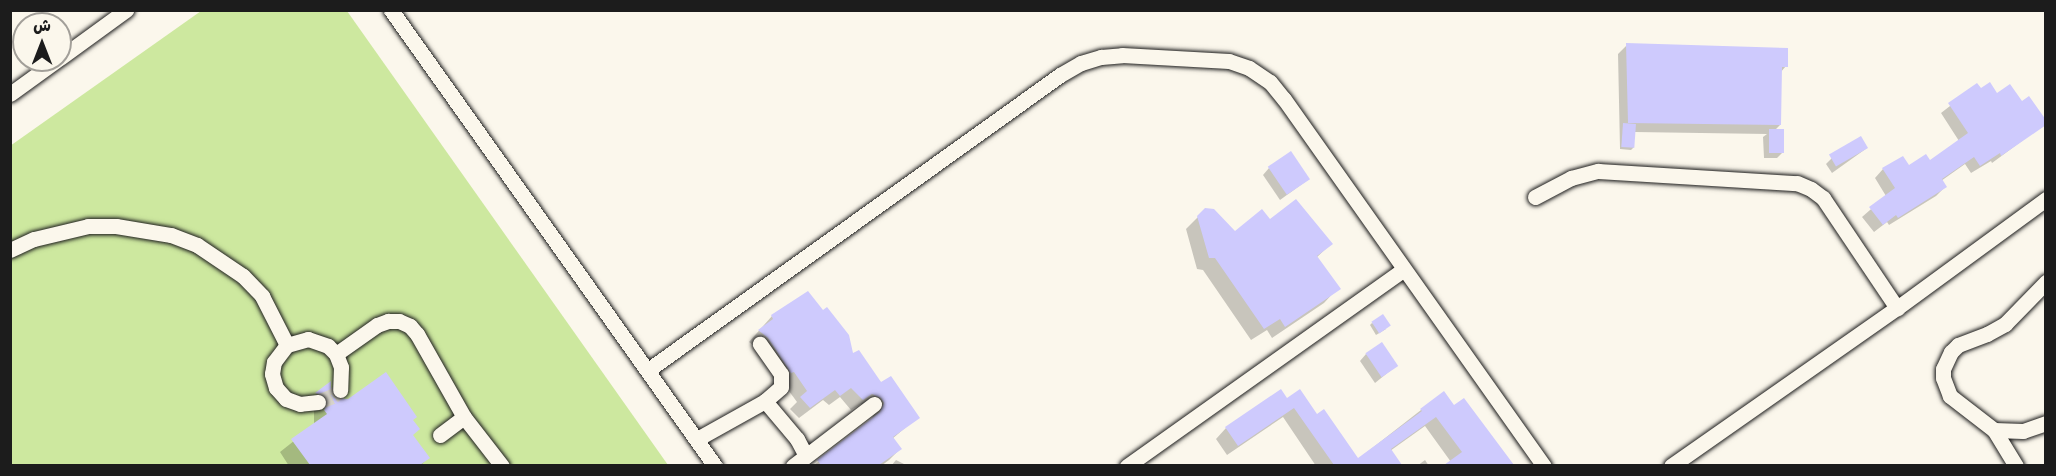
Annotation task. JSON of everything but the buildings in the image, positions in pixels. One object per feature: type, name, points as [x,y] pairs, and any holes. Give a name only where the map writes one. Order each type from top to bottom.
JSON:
[{"type":"street","points":[[72,49],[126,10]]},
{"type":"street","points":[[391,10],[715,465]]},
{"type":"street","points":[[648,370],[1060,75],[1081,63],[1101,57],[1122,55],[1229,61],[1249,68],[1270,82],[1544,465]]},
{"type":"street","points":[[10,93],[40,72]]},
{"type":"street","points":[[1535,197],[1571,178],[1598,171],[1797,183],[1823,198],[1897,308]]},
{"type":"street","points":[[1671,465],[1897,308],[2046,199]]},
{"type":"street","points":[[10,250],[34,239],[88,226],[116,226],[171,235],[197,245],[243,276],[262,296],[287,345]]},
{"type":"street","points":[[1127,465],[1403,270]]},
{"type":"street","points":[[2016,465],[1994,430],[1950,396],[1943,378],[1946,360],[1958,345],[2005,324],[2046,282]]},
{"type":"street","points":[[336,354],[377,325],[388,321],[399,321],[417,334],[464,417],[502,465]]},
{"type":"street","points":[[318,402],[300,404],[286,399],[276,387],[272,374],[274,362],[287,345],[308,339],[328,346],[336,354],[341,367],[340,390]]},
{"type":"street","points":[[697,439],[765,401],[781,387],[783,378],[760,344]]},
{"type":"street","points":[[765,401],[797,439],[806,456]]},
{"type":"street","points":[[793,465],[874,404]]},
{"type":"street","points":[[440,435],[464,417]]},
{"type":"street","points":[[1994,430],[2023,431],[2046,423]]},
{"type":"green space","points":[[201,11],[347,11],[668,465],[11,465],[10,146]]},
{"type":"tunnel","points":[[318,402],[333,396],[340,390]]}]
